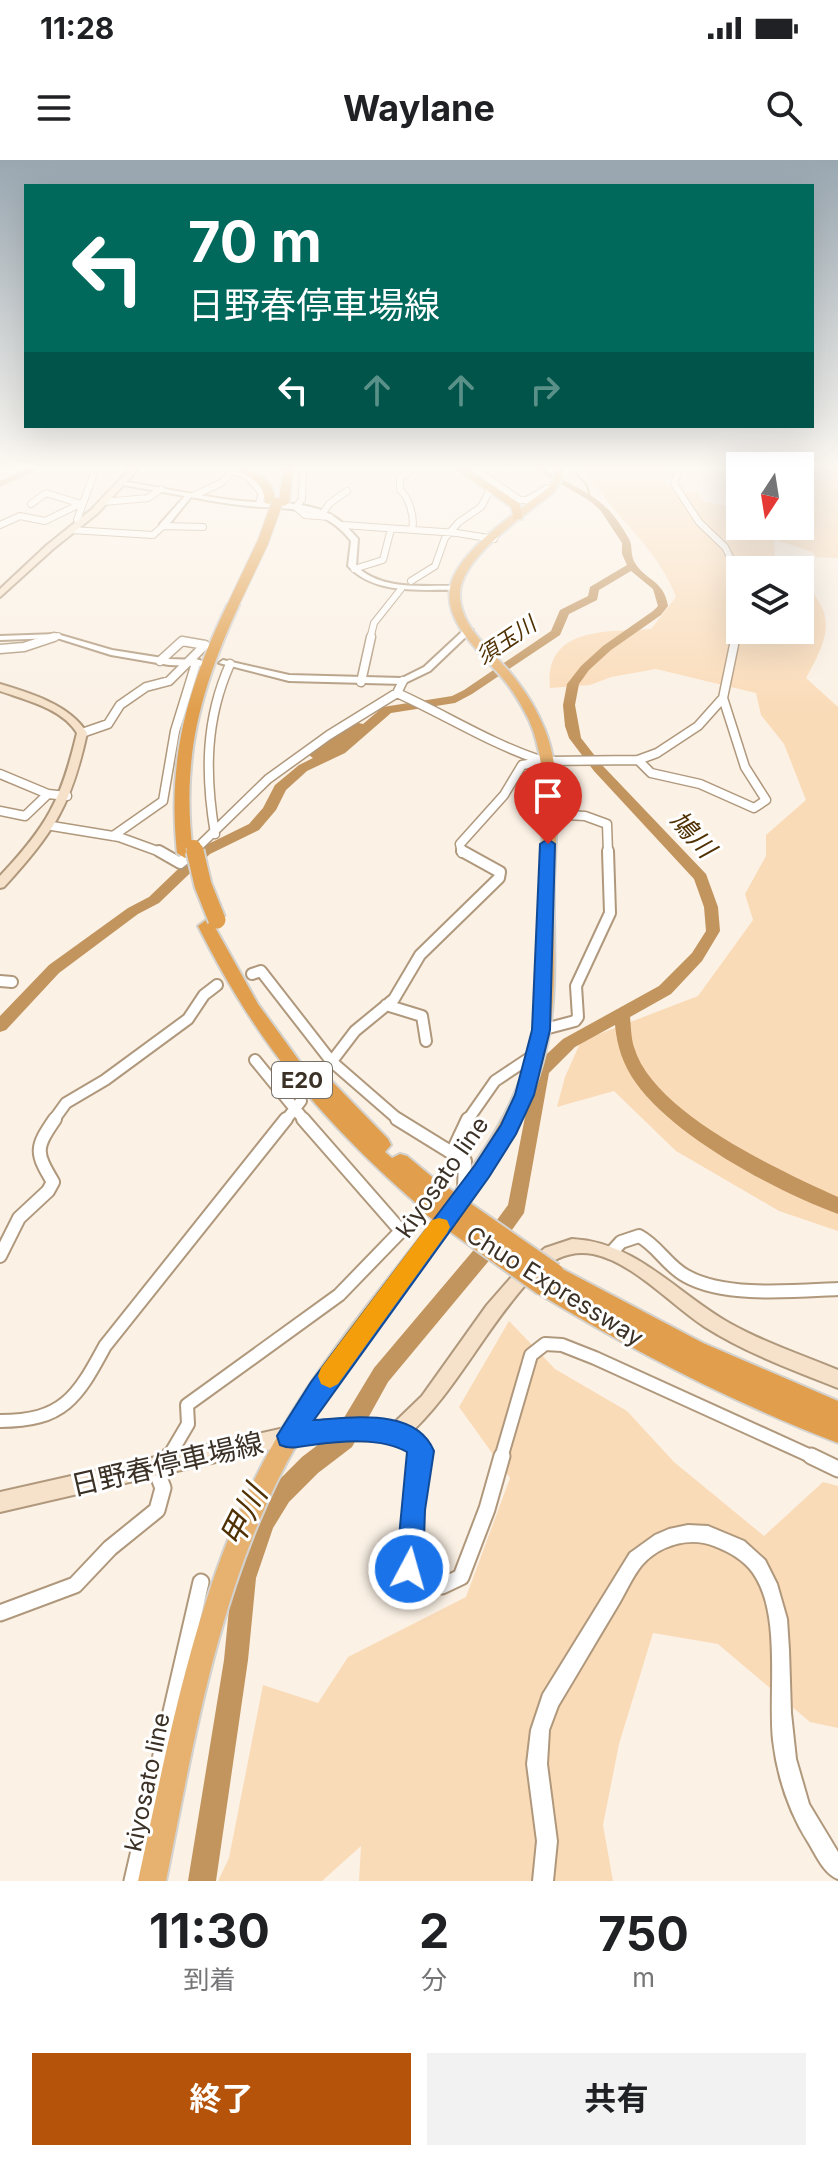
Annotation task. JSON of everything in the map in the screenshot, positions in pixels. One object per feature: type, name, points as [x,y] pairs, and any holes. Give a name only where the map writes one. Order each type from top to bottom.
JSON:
[{"type":"highway","name":"Chuo Expressway","points":[[260,548],[238,605],[209,657],[188,718],[179,782],[189,850],[211,923],[247,1007],[295,1072],[354,1137],[446,1199],[548,1280],[627,1334],[758,1399],[838,1431]]},
{"type":"highway","name":"Chuo Expressway","points":[[238,605],[260,548]]},
{"type":"highway","points":[[455,588],[470,560],[483,548]]},
{"type":"highway","name":"kiyosato line","points":[[152,1881],[204,1644],[235,1550],[256,1499],[289,1436],[446,1199],[509,1129],[537,1053],[541,1030],[548,814],[546,761],[534,719],[504,673],[471,633],[455,605],[455,588]]},
{"type":"highway","name":"Chuo Expressway","points":[[548,1280],[695,1351],[838,1413]]},
{"type":"main road","points":[[0,594],[51,548]]},
{"type":"main road","points":[[0,687],[68,716],[81,728],[82,733],[67,796],[52,826],[0,884]]},
{"type":"main road","points":[[388,1431],[426,1403],[471,1339],[529,1270],[551,1252],[566,1248],[598,1248],[630,1261],[713,1323],[838,1379]]},
{"type":"main road","name":"日野春停車場線","points":[[0,1502],[289,1436],[315,1432],[388,1431]]},
{"type":"street","points":[[354,548],[351,562],[363,577],[385,584],[455,588]]},
{"type":"street","points":[[354,569],[383,560],[388,548]]},
{"type":"street","points":[[411,581],[435,566],[439,548]]},
{"type":"street","points":[[361,682],[374,623],[401,589]]},
{"type":"street","points":[[215,834],[205,774],[212,714],[226,664],[278,677],[403,681],[427,669],[471,633]]},
{"type":"street","points":[[0,649],[24,647],[58,636]]},
{"type":"street","points":[[0,639],[58,636],[111,652],[160,661],[194,663]]},
{"type":"street","points":[[113,836],[163,801],[168,753],[178,709],[194,663],[205,645],[182,641],[160,661]]},
{"type":"street","points":[[638,760],[651,773],[700,784],[754,808],[766,800],[745,767],[723,698],[734,645]]},
{"type":"street","points":[[82,733],[108,724],[120,705],[146,687],[169,681],[194,663]]},
{"type":"street","points":[[401,695],[403,681]]},
{"type":"street","points":[[52,826],[113,836],[165,852],[180,863],[215,834],[268,779],[329,735],[401,695]]},
{"type":"street","points":[[401,695],[454,718],[499,746],[546,761]]},
{"type":"street","points":[[328,1065],[355,1031],[394,999],[420,955],[499,878],[500,872],[462,853],[460,844],[504,795],[522,765],[546,761],[638,760],[657,753],[698,726],[723,698]]},
{"type":"street","points":[[0,774],[48,794],[67,796]]},
{"type":"street","points":[[0,811],[25,816],[48,794]]},
{"type":"street","points":[[541,1030],[575,1021],[578,1017],[576,986],[610,913],[607,824],[585,816],[548,814]]},
{"type":"street","points":[[252,974],[261,971],[328,1065],[395,1118],[465,1161],[446,1199]]},
{"type":"street","points":[[0,981],[12,982]]},
{"type":"street","points":[[0,1256],[19,1218],[48,1191],[53,1182],[39,1159],[38,1150],[41,1139],[66,1103],[105,1080],[188,1019],[204,995],[217,985]]},
{"type":"street","points":[[386,1005],[422,1016],[426,1041]]},
{"type":"street","points":[[452,1153],[462,1128],[499,1075],[516,1062],[537,1053]]},
{"type":"street","points":[[0,1613],[75,1585],[110,1548],[157,1510],[163,1488],[158,1475],[188,1424],[187,1405],[339,1295],[401,1231],[342,1167],[298,1104],[255,1060]]},
{"type":"street","points":[[0,1421],[28,1423],[57,1413],[82,1390],[105,1346],[298,1104]]},
{"type":"street","points":[[611,1253],[621,1242],[639,1236],[653,1243],[672,1266],[708,1285],[838,1289]]},
{"type":"street","points":[[388,1431],[416,1443],[422,1451],[413,1510],[409,1569],[419,1585],[442,1586],[461,1577],[487,1509],[531,1355],[545,1344],[562,1345],[595,1358],[838,1469]]},
{"type":"street","points":[[543,1881],[547,1841],[537,1764],[540,1730],[550,1701],[636,1559],[651,1545],[670,1536],[696,1532],[721,1537],[752,1558],[774,1596],[780,1622],[783,1740],[794,1791],[813,1835],[838,1869]]},
{"type":"street","points":[[132,1881],[201,1582]]},
{"type":"shaded area","points":[[648,548],[774,548],[775,556],[726,556],[726,644],[814,644],[814,595],[825,615],[824,638],[806,678],[838,707],[838,1231],[779,1211],[676,1151],[614,1091],[557,1107],[565,1077],[581,1041],[698,996],[753,920],[745,894],[766,856],[766,835],[806,800],[784,744],[761,715],[756,693],[656,669],[611,677],[590,685],[550,688],[551,668],[557,653],[568,643],[599,633],[651,629],[676,597]]},
{"type":"shaded area","points":[[801,548],[838,548],[838,558],[816,557]]},
{"type":"shaded area","points":[[509,1321],[555,1369],[627,1411],[674,1462],[764,1536],[823,1482],[838,1486],[838,1728],[810,1722],[718,1644],[653,1633],[619,1744],[603,1825],[613,1881],[359,1881],[361,1846],[322,1881],[218,1881],[229,1858],[263,1685],[318,1703],[348,1657],[466,1597],[510,1478],[459,1407]]},
{"type":"waterway","name":"甲川","points":[[202,1881],[236,1660],[244,1578],[264,1522],[281,1494],[310,1465],[344,1439],[381,1375],[490,1245],[517,1207],[541,1070],[569,1043],[665,990],[697,957],[713,931],[711,907],[701,877],[598,768],[575,738],[571,726],[569,705],[573,684],[585,668],[663,606],[657,588],[630,563],[627,548]]},
{"type":"waterway","name":"須玉川","points":[[0,1026],[54,969],[133,911],[154,900],[205,851],[254,827],[269,810],[280,788],[303,768],[341,750],[387,710],[455,699],[468,692],[556,633],[564,612],[593,598],[594,589],[631,567]]},
{"type":"waterway","name":"須玉川","points":[[315,755],[358,725]]},
{"type":"waterway","name":"鳩川","points":[[622,1015],[625,1047],[642,1078],[668,1106],[737,1155],[838,1206]]},
{"type":"slow traffic","points":[[330,1376],[439,1227]]},
{"type":"route","points":[[409,1569],[414,1532],[413,1510],[422,1451],[416,1443],[397,1432],[379,1430],[289,1436],[319,1390],[482,1171],[509,1129],[524,1095],[541,1030],[546,963],[548,844]]}]
